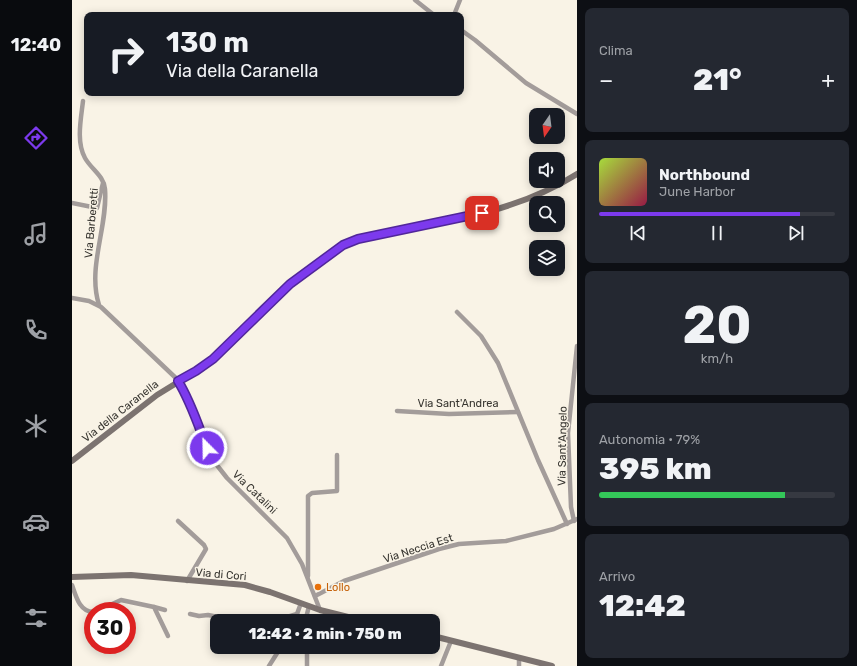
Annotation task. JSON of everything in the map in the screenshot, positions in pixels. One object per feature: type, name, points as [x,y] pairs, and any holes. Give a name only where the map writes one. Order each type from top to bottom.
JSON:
[{"type":"main road","name":"Via della Caranella","points":[[72,461],[156,395],[213,359],[290,284],[345,244],[358,239],[501,208],[549,189],[577,174]]},
{"type":"main road","name":"Via di Cori","points":[[72,577],[121,575],[250,586],[336,614]]},
{"type":"main road","points":[[440,638],[552,666]]},
{"type":"street","points":[[415,0],[430,12]]},
{"type":"street","points":[[455,12],[460,0]]},
{"type":"street","points":[[464,32],[526,83],[577,114]]},
{"type":"street","name":"Via Barberetti","points":[[83,101],[80,125],[82,148],[86,159],[104,183],[104,207],[98,248],[96,280],[99,305]]},
{"type":"street","points":[[72,203],[97,208],[104,183]]},
{"type":"street","name":"Via Catalini","points":[[72,298],[99,305],[178,381],[190,401],[202,436],[218,467],[284,534],[294,548],[320,610]]},
{"type":"street","name":"Via Sant'Andrea","points":[[457,312],[478,334],[490,350],[501,369],[518,412],[567,524]]},
{"type":"street","name":"Via Sant'Angelo","points":[[575,520],[570,507],[568,437],[577,346]]},
{"type":"street","name":"Via Sant'Andrea","points":[[397,411],[449,414],[518,412]]},
{"type":"street","points":[[308,580],[308,497],[311,493],[337,491],[336,455]]},
{"type":"street","name":"Via Neccia Est","points":[[314,596],[344,581],[439,549],[459,544],[504,541],[551,530],[575,520]]},
{"type":"street","points":[[178,521],[204,545],[206,549],[187,581]]},
{"type":"street","points":[[72,585],[81,606],[84,609]]},
{"type":"street","points":[[117,602],[122,600],[131,602]]},
{"type":"street","points":[[136,603],[165,610]]},
{"type":"street","points":[[297,614],[301,603]]},
{"type":"street","points":[[306,614],[309,606]]},
{"type":"street","points":[[154,607],[168,636]]},
{"type":"street","points":[[190,614],[199,616],[210,616]]},
{"type":"street","points":[[441,666],[451,640]]},
{"type":"street","points":[[269,666],[277,654]]},
{"type":"street","points":[[307,654],[307,666]]},
{"type":"street","points":[[519,658],[519,666]]},
{"type":"place","name":"Lollo","points":[[318,587]]},
{"type":"route","points":[[207,448],[193,415],[190,401],[178,381],[196,371],[215,357],[290,284],[343,245],[358,239],[482,213]]}]
